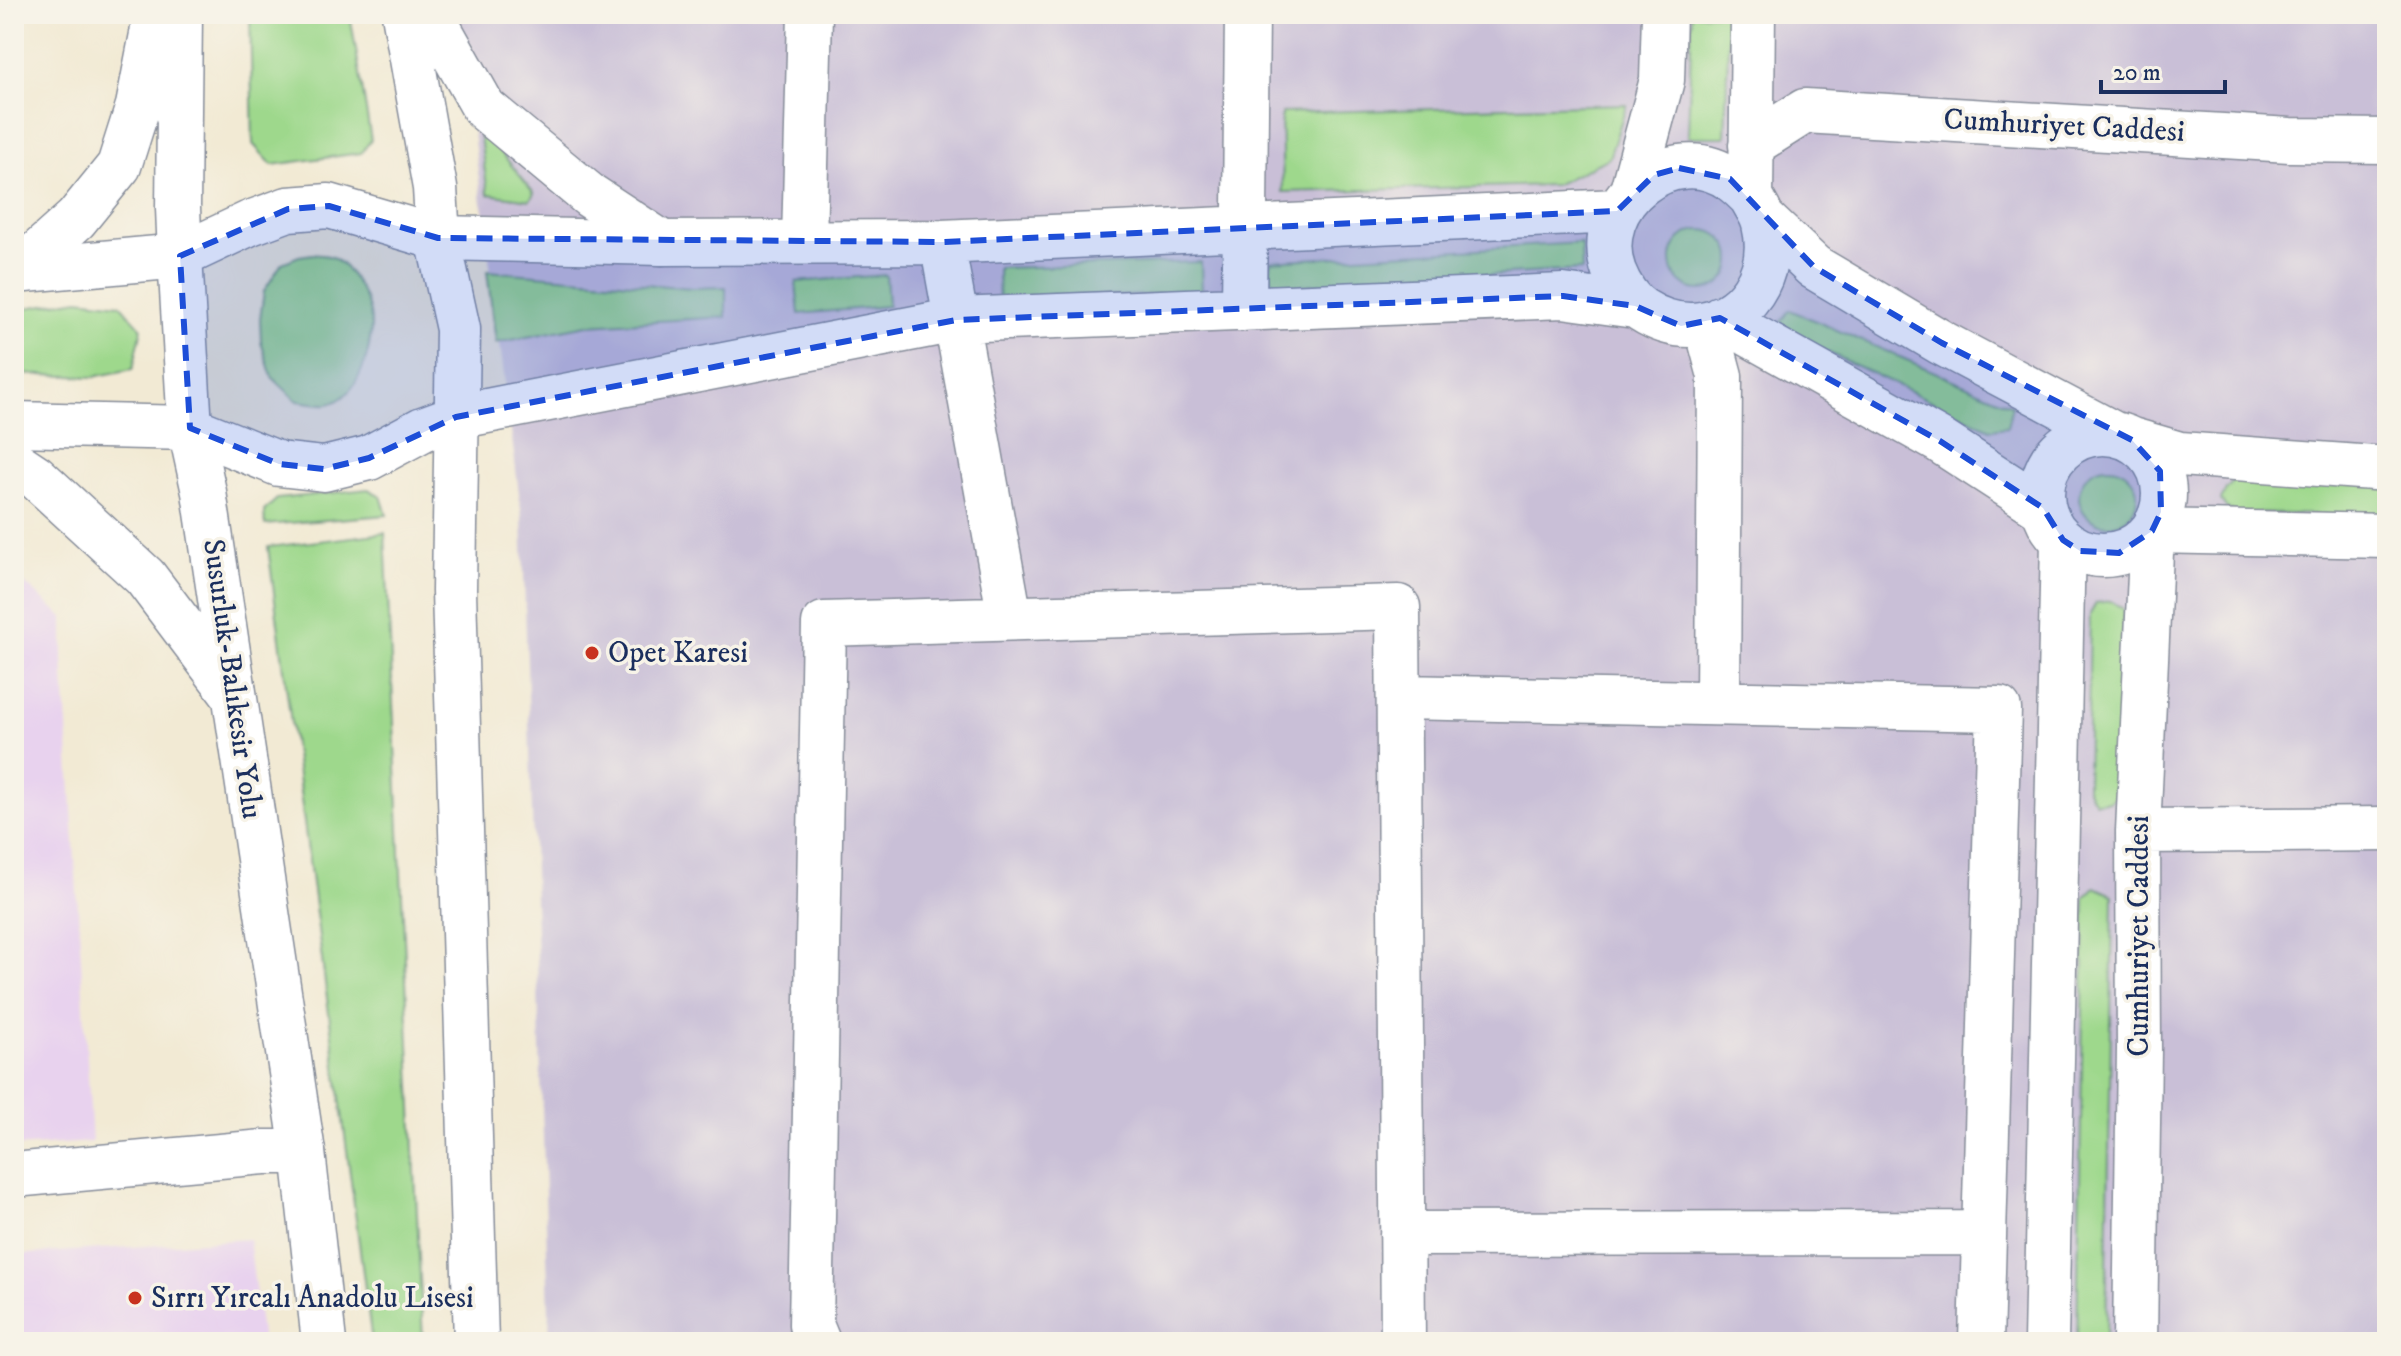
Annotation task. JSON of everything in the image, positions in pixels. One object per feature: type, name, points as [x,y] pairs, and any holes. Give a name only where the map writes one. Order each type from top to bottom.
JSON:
[{"type":"main road","points":[[16,271],[76,219],[119,166],[138,106],[156,14]]},
{"type":"main road","name":"Susurluk-Balıkesir Yolu","points":[[180,14],[178,193],[190,428],[204,492],[303,1152],[324,1342]]},
{"type":"main road","points":[[404,14],[435,188],[438,238],[458,329],[454,591],[476,1342]]},
{"type":"main road","points":[[431,14],[484,108],[589,195],[662,243]]},
{"type":"main road","points":[[804,241],[810,14]]},
{"type":"main road","points":[[1244,309],[1247,14]]},
{"type":"main road","points":[[1664,14],[1662,80],[1624,201],[1609,236],[1610,261],[1619,286],[1635,306],[1656,319],[1681,326],[1713,321],[1730,314],[1750,296],[1763,273],[1768,246],[1757,208],[1751,145],[1753,14]]},
{"type":"main road","name":"Cumhuriyet Caddesi","points":[[1751,145],[1805,111],[2290,140],[2387,141]]},
{"type":"main road","points":[[16,271],[180,256],[288,209],[329,206],[438,238],[662,243],[942,242],[1245,229],[1624,201],[1654,175],[1679,168],[1706,169],[1730,179],[1814,267],[1942,343],[2122,436],[2148,453],[2160,471],[2163,491],[2161,512],[2152,531],[2137,545],[2119,553],[2099,555],[2080,551],[2053,524],[1940,441],[1713,321]]},
{"type":"main road","points":[[942,242],[1010,618]]},
{"type":"main road","points":[[14,424],[190,428],[279,464],[324,469],[369,458],[423,429],[456,417],[956,320],[1563,296],[1635,306]]},
{"type":"main road","points":[[1713,321],[1720,376],[1718,703]]},
{"type":"main road","points":[[2046,1342],[2053,524],[2042,488],[2047,469],[2058,452],[2074,440],[2092,434],[2122,436],[2180,454],[2387,469]]},
{"type":"main road","points":[[14,462],[35,476],[145,577],[234,695]]},
{"type":"main road","points":[[2152,531],[2387,536]]},
{"type":"main road","name":"Cumhuriyet Caddesi","points":[[2135,1342],[2138,831],[2152,531]]},
{"type":"main road","points":[[818,1342],[811,1325],[824,624],[1398,607],[1403,1342]]},
{"type":"main road","points":[[1400,697],[1999,709],[1981,1342]]},
{"type":"main road","points":[[2138,831],[2387,829]]},
{"type":"main road","points":[[14,1175],[264,1152],[303,1152]]},
{"type":"main road","points":[[1402,1234],[1984,1233]]},
{"type":"highlighted area","points":[[1679,168],[1730,179],[1814,267],[1942,343],[2132,440],[2160,471],[2161,512],[2152,531],[2119,553],[2080,551],[2063,540],[2043,508],[1940,441],[1720,318],[1681,326],[1635,306],[1563,296],[956,320],[456,417],[369,458],[324,469],[279,464],[190,428],[180,256],[288,209],[329,206],[438,238],[942,242],[1617,211],[1654,175]]},
{"type":"shaded area","points":[[458,14],[2387,14],[2387,1342],[550,1342],[522,517]]},
{"type":"shaded area","points":[[14,574],[63,617],[92,1142],[14,1147]]},
{"type":"shaded area","name":"Sırrı Yırcalı Anadolu Lisesi","points":[[249,1239],[262,1342],[14,1342],[14,1255]]},
{"type":"green space","points":[[250,14],[350,14],[371,140],[361,153],[272,165],[253,144]]},
{"type":"green space","points":[[1692,14],[1729,14],[1725,137],[1688,137]]},
{"type":"green space","points":[[1627,104],[1609,158],[1555,185],[1283,192],[1281,113]]},
{"type":"green space","points":[[487,135],[534,193],[530,200],[488,194],[480,137]]},
{"type":"green space","points":[[1701,230],[1712,232],[1722,239],[1729,249],[1729,271],[1722,281],[1712,288],[1701,290],[1690,288],[1680,281],[1673,271],[1671,260],[1673,249],[1680,239],[1690,232]]},
{"type":"green space","points":[[1581,243],[1582,270],[1272,287],[1270,261]]},
{"type":"green space","points":[[313,254],[332,257],[350,273],[370,313],[368,353],[357,380],[349,391],[328,404],[297,401],[272,377],[261,342],[264,291],[282,263]]},
{"type":"green space","points":[[1201,262],[1202,293],[999,300],[998,268]]},
{"type":"green space","points":[[487,271],[692,288],[726,287],[726,317],[587,325],[496,343]]},
{"type":"green space","points":[[886,275],[888,306],[799,314],[796,282]]},
{"type":"green space","points":[[79,299],[120,304],[142,328],[133,369],[93,377],[14,374],[14,310]]},
{"type":"green space","points":[[1790,310],[2012,405],[2007,427],[1990,429],[1787,333],[1781,322]]},
{"type":"green space","points":[[2108,467],[2129,475],[2137,496],[2129,517],[2108,525],[2087,517],[2079,496],[2087,475]]},
{"type":"green space","points":[[2236,479],[2387,481],[2387,516],[2236,513],[2227,509],[2221,500]]},
{"type":"green space","points":[[368,489],[381,496],[387,515],[265,525],[264,511],[277,499]]},
{"type":"green space","points":[[385,533],[423,1342],[372,1342],[268,547]]},
{"type":"green space","points":[[2111,601],[2123,609],[2120,791],[2110,801],[2095,802],[2087,789],[2090,614],[2096,603]]},
{"type":"green space","points":[[2095,887],[2113,895],[2106,1342],[2077,1342],[2085,897]]},
{"type":"place","name":"Opet Karesi","points":[[592,653]]},
{"type":"place","name":"Sırrı Yırcalı Anadolu Lisesi","points":[[135,1298]]}]
